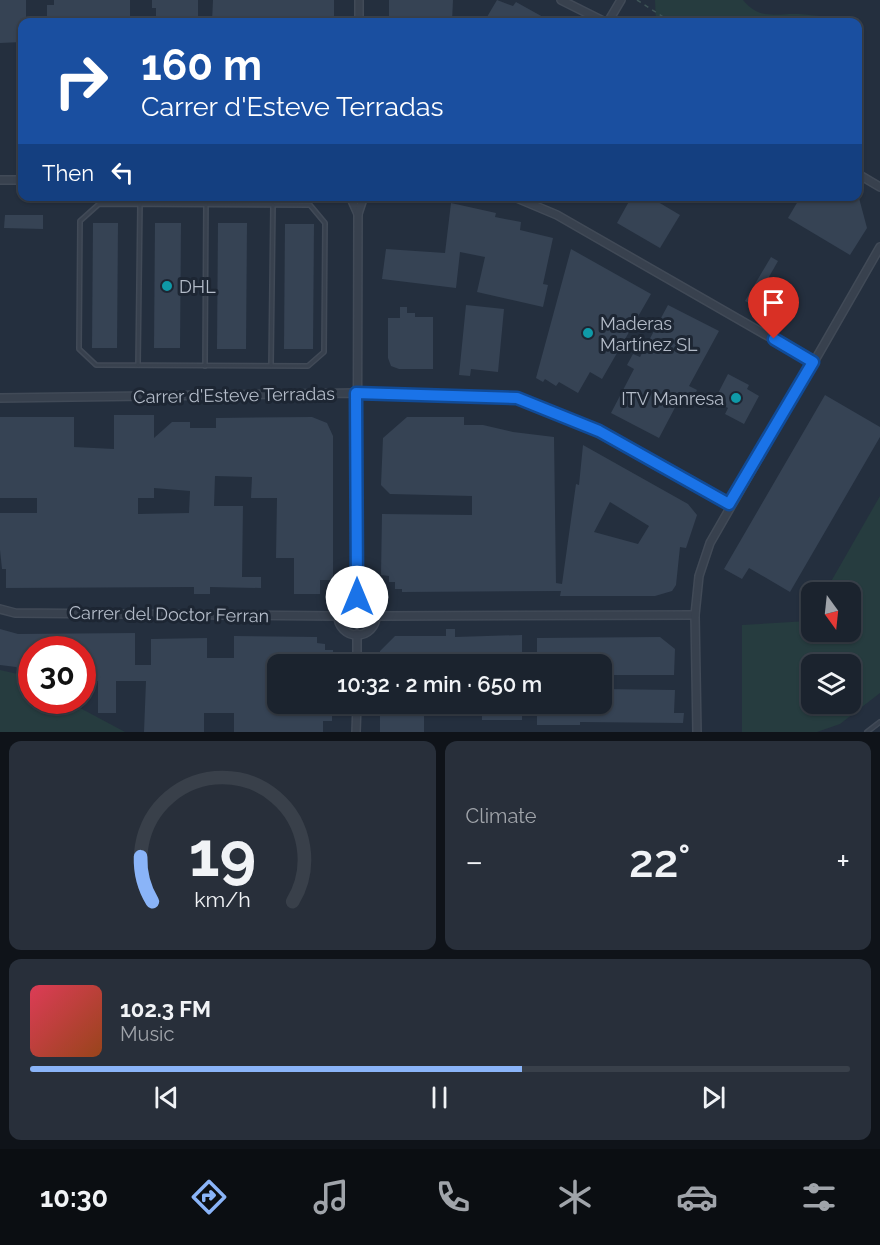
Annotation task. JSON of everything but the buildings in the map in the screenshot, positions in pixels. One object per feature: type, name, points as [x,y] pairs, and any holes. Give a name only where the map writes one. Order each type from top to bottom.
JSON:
[{"type":"street","points":[[359,0],[359,18]]},
{"type":"street","points":[[561,0],[599,18]]},
{"type":"street","points":[[610,18],[621,0]]},
{"type":"street","points":[[862,176],[880,187]]},
{"type":"street","points":[[0,180],[18,180]]},
{"type":"street","points":[[352,201],[358,214]]},
{"type":"street","points":[[357,597],[358,214],[362,201]]},
{"type":"street","points":[[524,201],[557,215],[813,362]]},
{"type":"street","points":[[697,732],[695,615],[699,576],[710,543],[729,504],[880,247]]},
{"type":"street","name":"Carrer d'Esteve Terradas","points":[[0,398],[356,393],[517,398],[599,431],[729,504]]},
{"type":"street","points":[[357,597],[370,602],[376,616],[370,630],[357,634],[344,629],[339,616],[345,602],[357,597]]},
{"type":"street","name":"Carrer del Doctor Ferran","points":[[0,609],[15,613],[339,616]]},
{"type":"street","points":[[376,616],[695,615]]},
{"type":"street","points":[[357,634],[357,654]]},
{"type":"street","points":[[356,732],[357,714]]},
{"type":"lane","points":[[205,366],[206,201]]},
{"type":"lane","points":[[99,204],[140,204],[310,205],[325,223],[324,352],[308,366],[96,365],[79,349],[80,221],[99,204]]},
{"type":"lane","points":[[138,365],[140,204]]},
{"type":"lane","points":[[271,366],[273,205]]},
{"type":"lane","points":[[867,732],[880,722]]},
{"type":"path","points":[[637,0],[666,18]]},
{"type":"green space","points":[[655,0],[743,0],[749,7],[762,13],[841,18],[656,18]]},
{"type":"green space","points":[[880,496],[880,693],[861,708],[861,654],[801,654],[801,714],[853,714],[840,724],[817,732],[742,732],[742,625],[801,621],[801,642],[861,642],[861,582],[831,582]]},
{"type":"green space","points":[[0,670],[18,674],[18,714],[91,714],[125,732],[0,732]]},
{"type":"place","name":"DHL","points":[[167,286]]},
{"type":"place","name":"Maderas Martínez SL","points":[[588,333]]},
{"type":"place","name":"ITV Manresa","points":[[736,398]]},
{"type":"route","points":[[357,597],[356,393],[517,398],[599,431],[729,504],[813,362],[774,339]]}]
